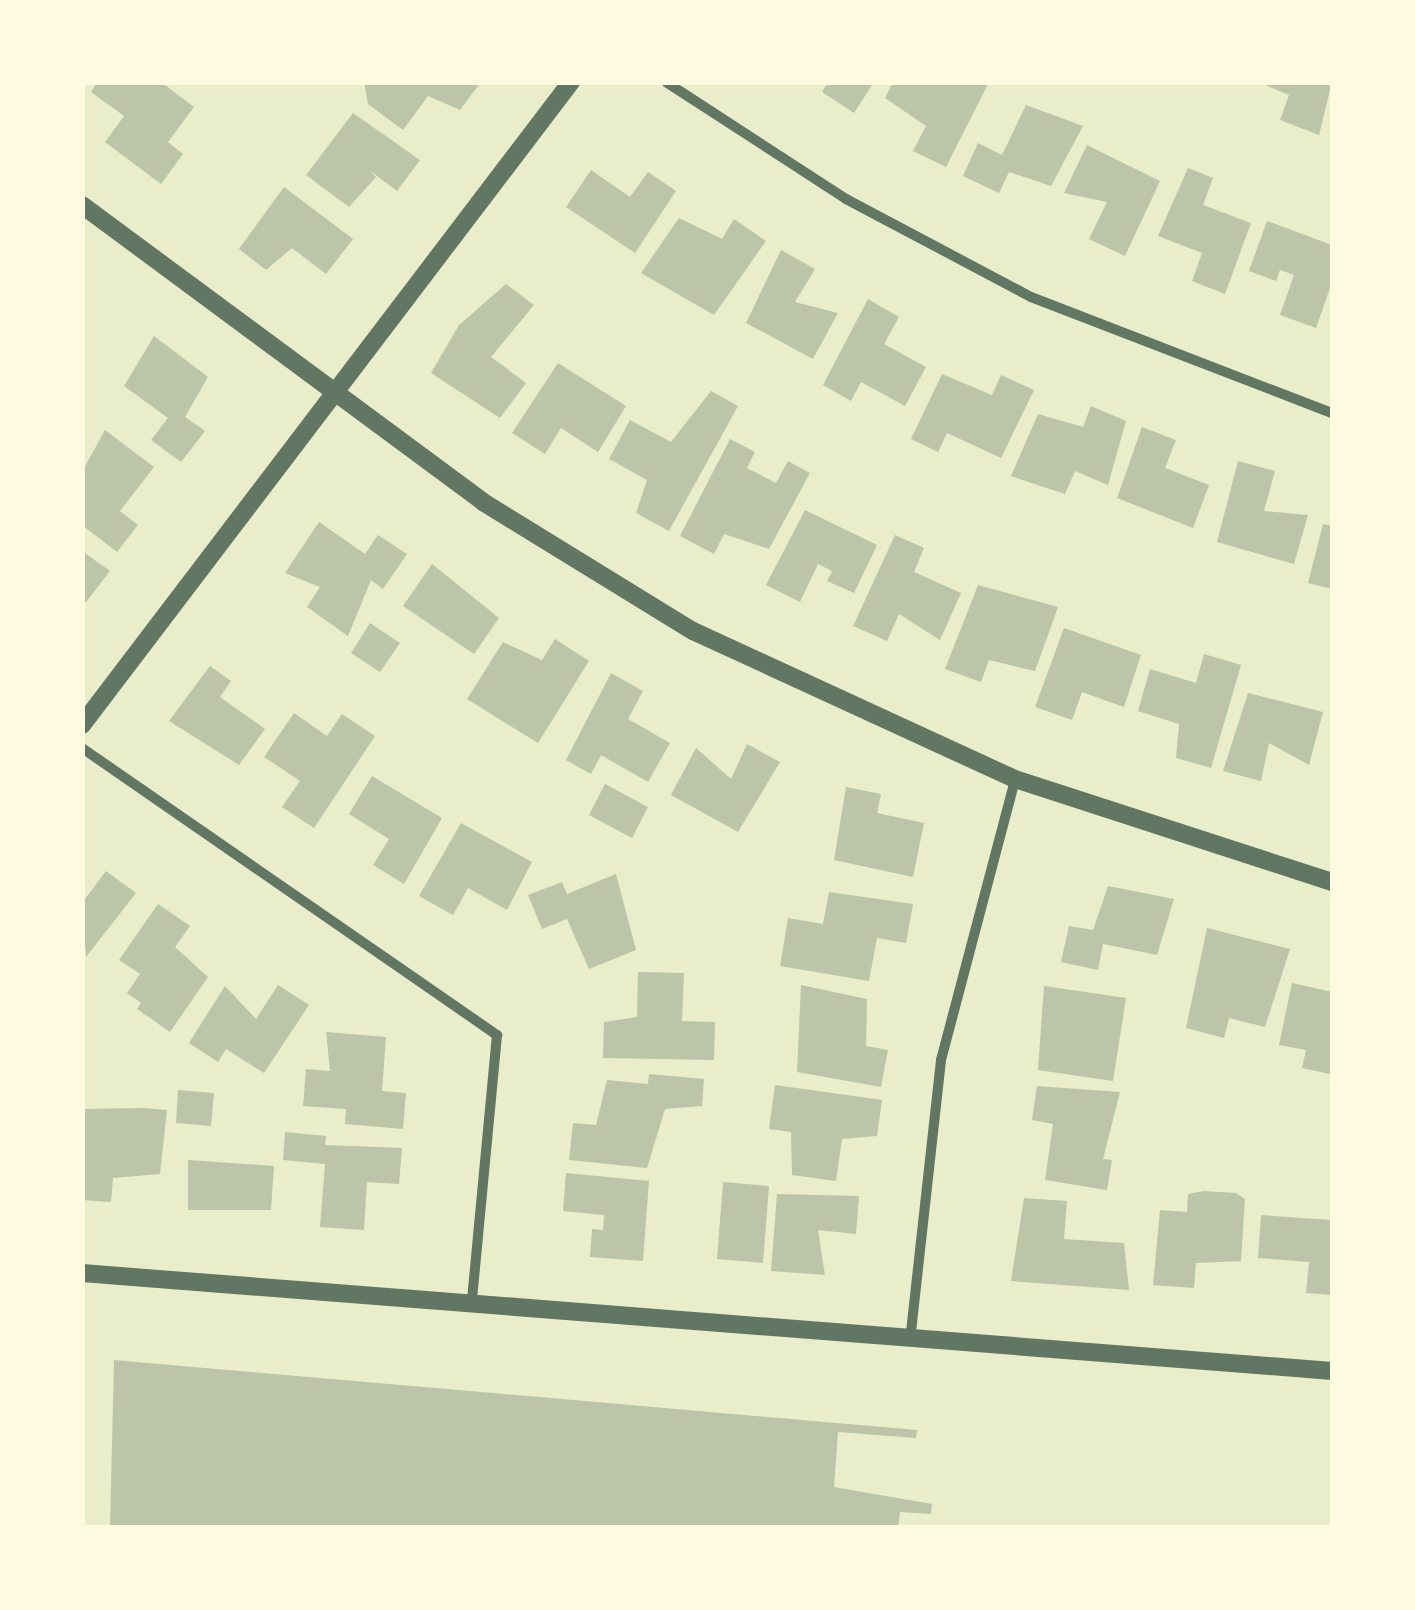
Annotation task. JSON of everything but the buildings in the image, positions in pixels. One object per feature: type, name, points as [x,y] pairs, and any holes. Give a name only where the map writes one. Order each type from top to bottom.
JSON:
[{"type":"street","points":[[82,725],[571,82]]},
{"type":"street","points":[[666,82],[846,199],[1031,297],[1332,413]]},
{"type":"street","points":[[82,205],[334,398],[693,631],[1016,779],[1332,882]]},
{"type":"street","points":[[82,748],[497,1035],[472,1301]]},
{"type":"street","points":[[910,1341],[941,1060],[1016,779]]},
{"type":"street","points":[[82,1273],[472,1301],[910,1341],[1332,1371]]}]
